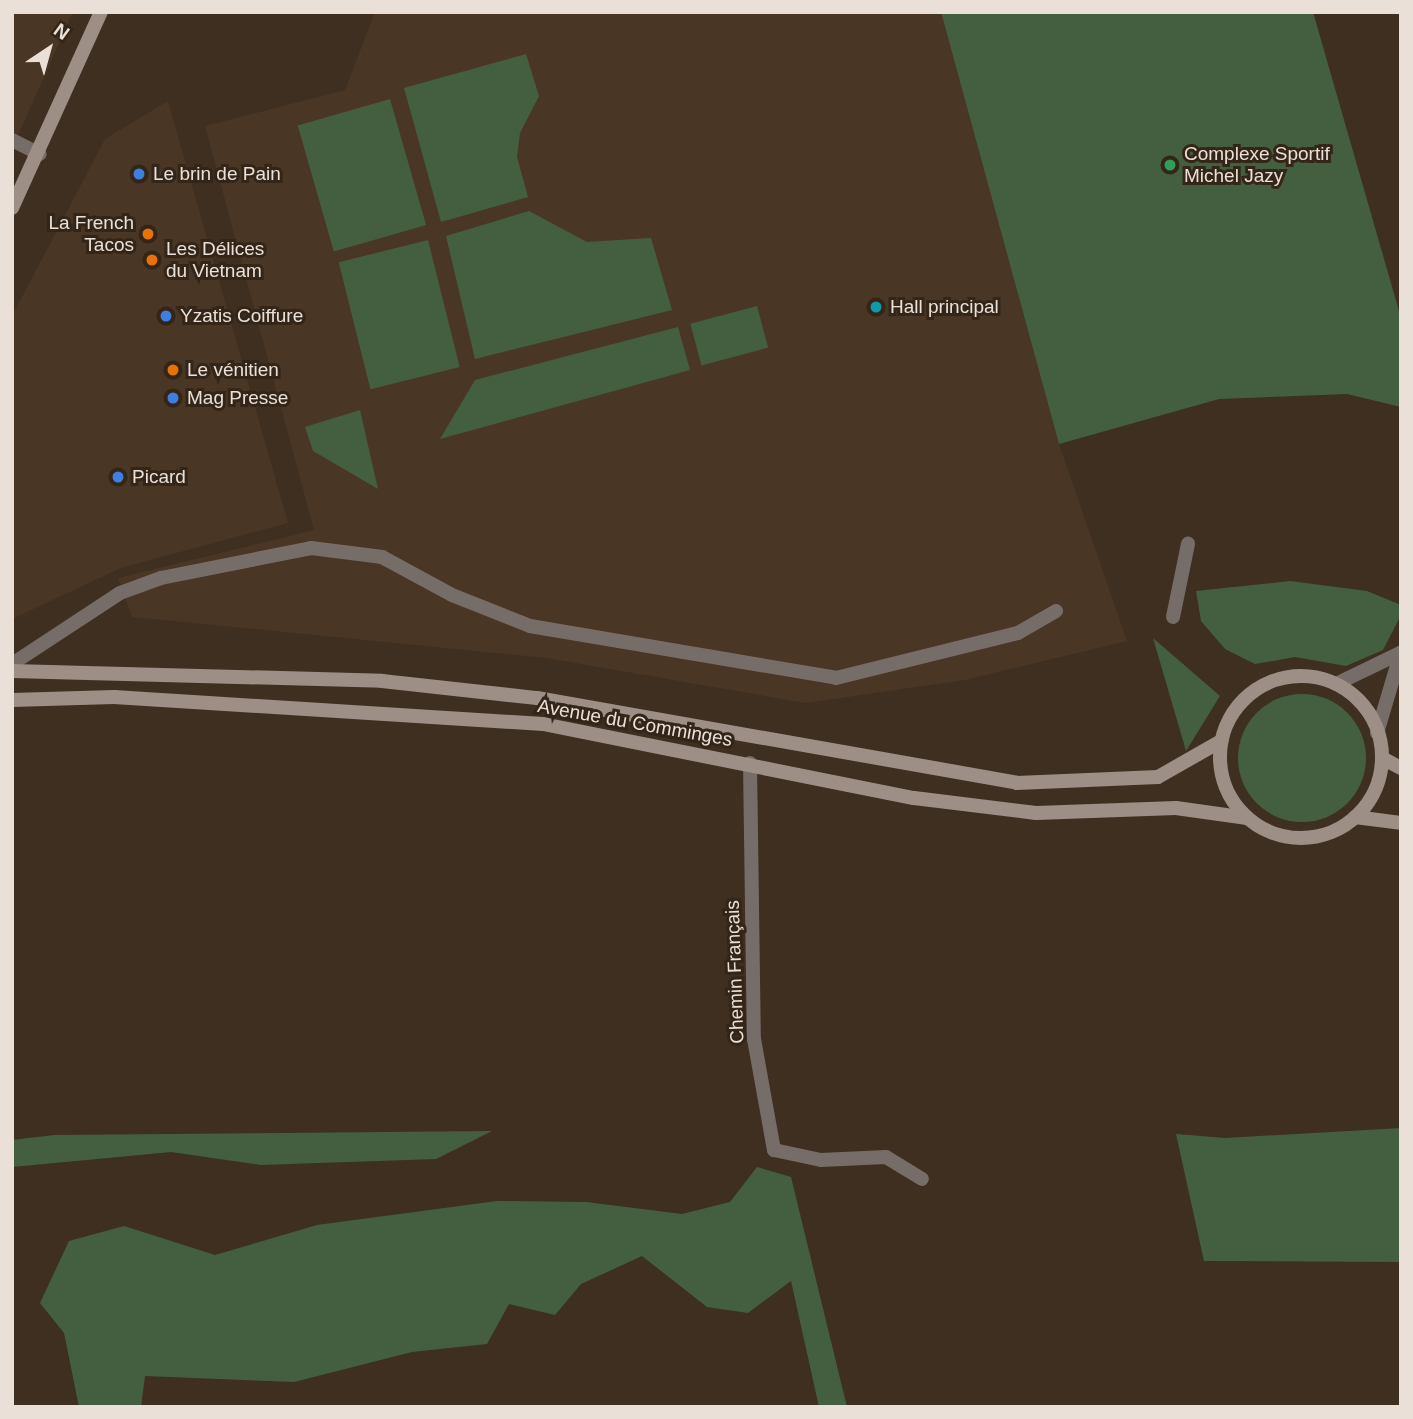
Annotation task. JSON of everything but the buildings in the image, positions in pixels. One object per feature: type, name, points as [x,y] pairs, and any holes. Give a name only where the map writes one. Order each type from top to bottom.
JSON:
[{"type":"main road","points":[[12,208],[40,154],[101,12]]},
{"type":"main road","name":"Avenue du Comminges","points":[[12,671],[382,681],[537,698],[1017,783],[1158,778],[1221,741]]},
{"type":"main road","points":[[1298,676],[1336,684],[1365,709],[1377,733],[1382,758],[1374,792],[1355,817],[1327,834],[1296,838],[1247,818],[1224,783],[1221,741],[1238,705],[1264,685],[1298,676]]},
{"type":"main road","name":"Avenue du Comminges","points":[[12,700],[127,698],[543,724],[750,763],[914,798],[1036,813],[1176,808],[1247,818]]},
{"type":"main road","points":[[1382,758],[1401,768]]},
{"type":"main road","points":[[1355,817],[1401,823]]},
{"type":"street","points":[[12,140],[40,154]]},
{"type":"street","points":[[1173,617],[1188,544]]},
{"type":"street","points":[[12,664],[120,593],[161,578],[311,548],[382,557],[452,595],[530,626],[836,678],[1018,633],[1056,611]]},
{"type":"street","points":[[1336,684],[1400,652]]},
{"type":"street","points":[[1377,733],[1400,652]]},
{"type":"street","name":"Chemin Français","points":[[750,763],[754,1039],[774,1150],[821,1160],[886,1157],[922,1179]]},
{"type":"shaded area","points":[[12,12],[73,12],[12,149]]},
{"type":"shaded area","points":[[375,12],[941,12],[1059,444],[1127,641],[965,680],[806,703],[546,658],[132,617],[118,578],[314,530],[205,126],[345,90]]},
{"type":"shaded area","points":[[168,101],[288,523],[121,568],[12,619],[12,316],[105,139]]},
{"type":"green space","name":"Complexe Sportif Michel Jazy","points":[[941,12],[1313,12],[1401,318],[1401,407],[1347,394],[1219,399],[1059,444]]},
{"type":"green space","points":[[526,54],[539,96],[520,133],[517,157],[528,197],[441,222],[404,88]]},
{"type":"green space","points":[[390,99],[426,225],[334,251],[298,125]]},
{"type":"green space","points":[[529,211],[587,242],[651,238],[672,310],[475,359],[446,236]]},
{"type":"green space","points":[[428,240],[460,367],[370,389],[339,262]]},
{"type":"green space","points":[[757,306],[768,348],[701,365],[690,324]]},
{"type":"green space","points":[[678,327],[690,370],[440,439],[475,380]]},
{"type":"green space","points":[[360,410],[378,489],[313,451],[305,427]]},
{"type":"green space","points":[[1290,581],[1367,591],[1401,605],[1401,615],[1383,650],[1346,666],[1295,657],[1255,664],[1225,649],[1201,621],[1196,591]]},
{"type":"green space","points":[[1153,638],[1220,696],[1186,751]]},
{"type":"green space","points":[[1302,694],[1327,699],[1347,713],[1361,733],[1366,758],[1361,783],[1347,803],[1327,817],[1302,822],[1277,817],[1257,803],[1243,783],[1238,758],[1243,733],[1257,713],[1277,699]]},
{"type":"green space","points":[[1401,1128],[1401,1262],[1204,1261],[1176,1134],[1225,1138]]},
{"type":"green space","points":[[492,1131],[436,1159],[261,1165],[171,1152],[12,1167],[12,1140],[54,1135]]},
{"type":"green space","points":[[757,1167],[791,1177],[847,1407],[819,1407],[791,1281],[748,1313],[707,1307],[642,1256],[581,1284],[555,1315],[509,1304],[487,1344],[412,1352],[294,1382],[145,1376],[141,1407],[79,1407],[64,1333],[40,1303],[69,1241],[124,1226],[215,1255],[317,1225],[497,1201],[586,1202],[682,1214],[730,1202]]},
{"type":"place","name":"Complexe Sportif Michel Jazy","points":[[1170,165]]},
{"type":"place","name":"Le brin de Pain","points":[[139,174]]},
{"type":"place","name":"La French Tacos","points":[[148,234]]},
{"type":"place","name":"Les Délices du Vietnam","points":[[152,260]]},
{"type":"place","name":"Hall principal","points":[[876,307]]},
{"type":"place","name":"Yzatis Coiffure","points":[[166,316]]},
{"type":"place","name":"Le vénitien","points":[[173,370]]},
{"type":"place","name":"Mag Presse","points":[[173,398]]},
{"type":"place","name":"Picard","points":[[118,477]]}]
